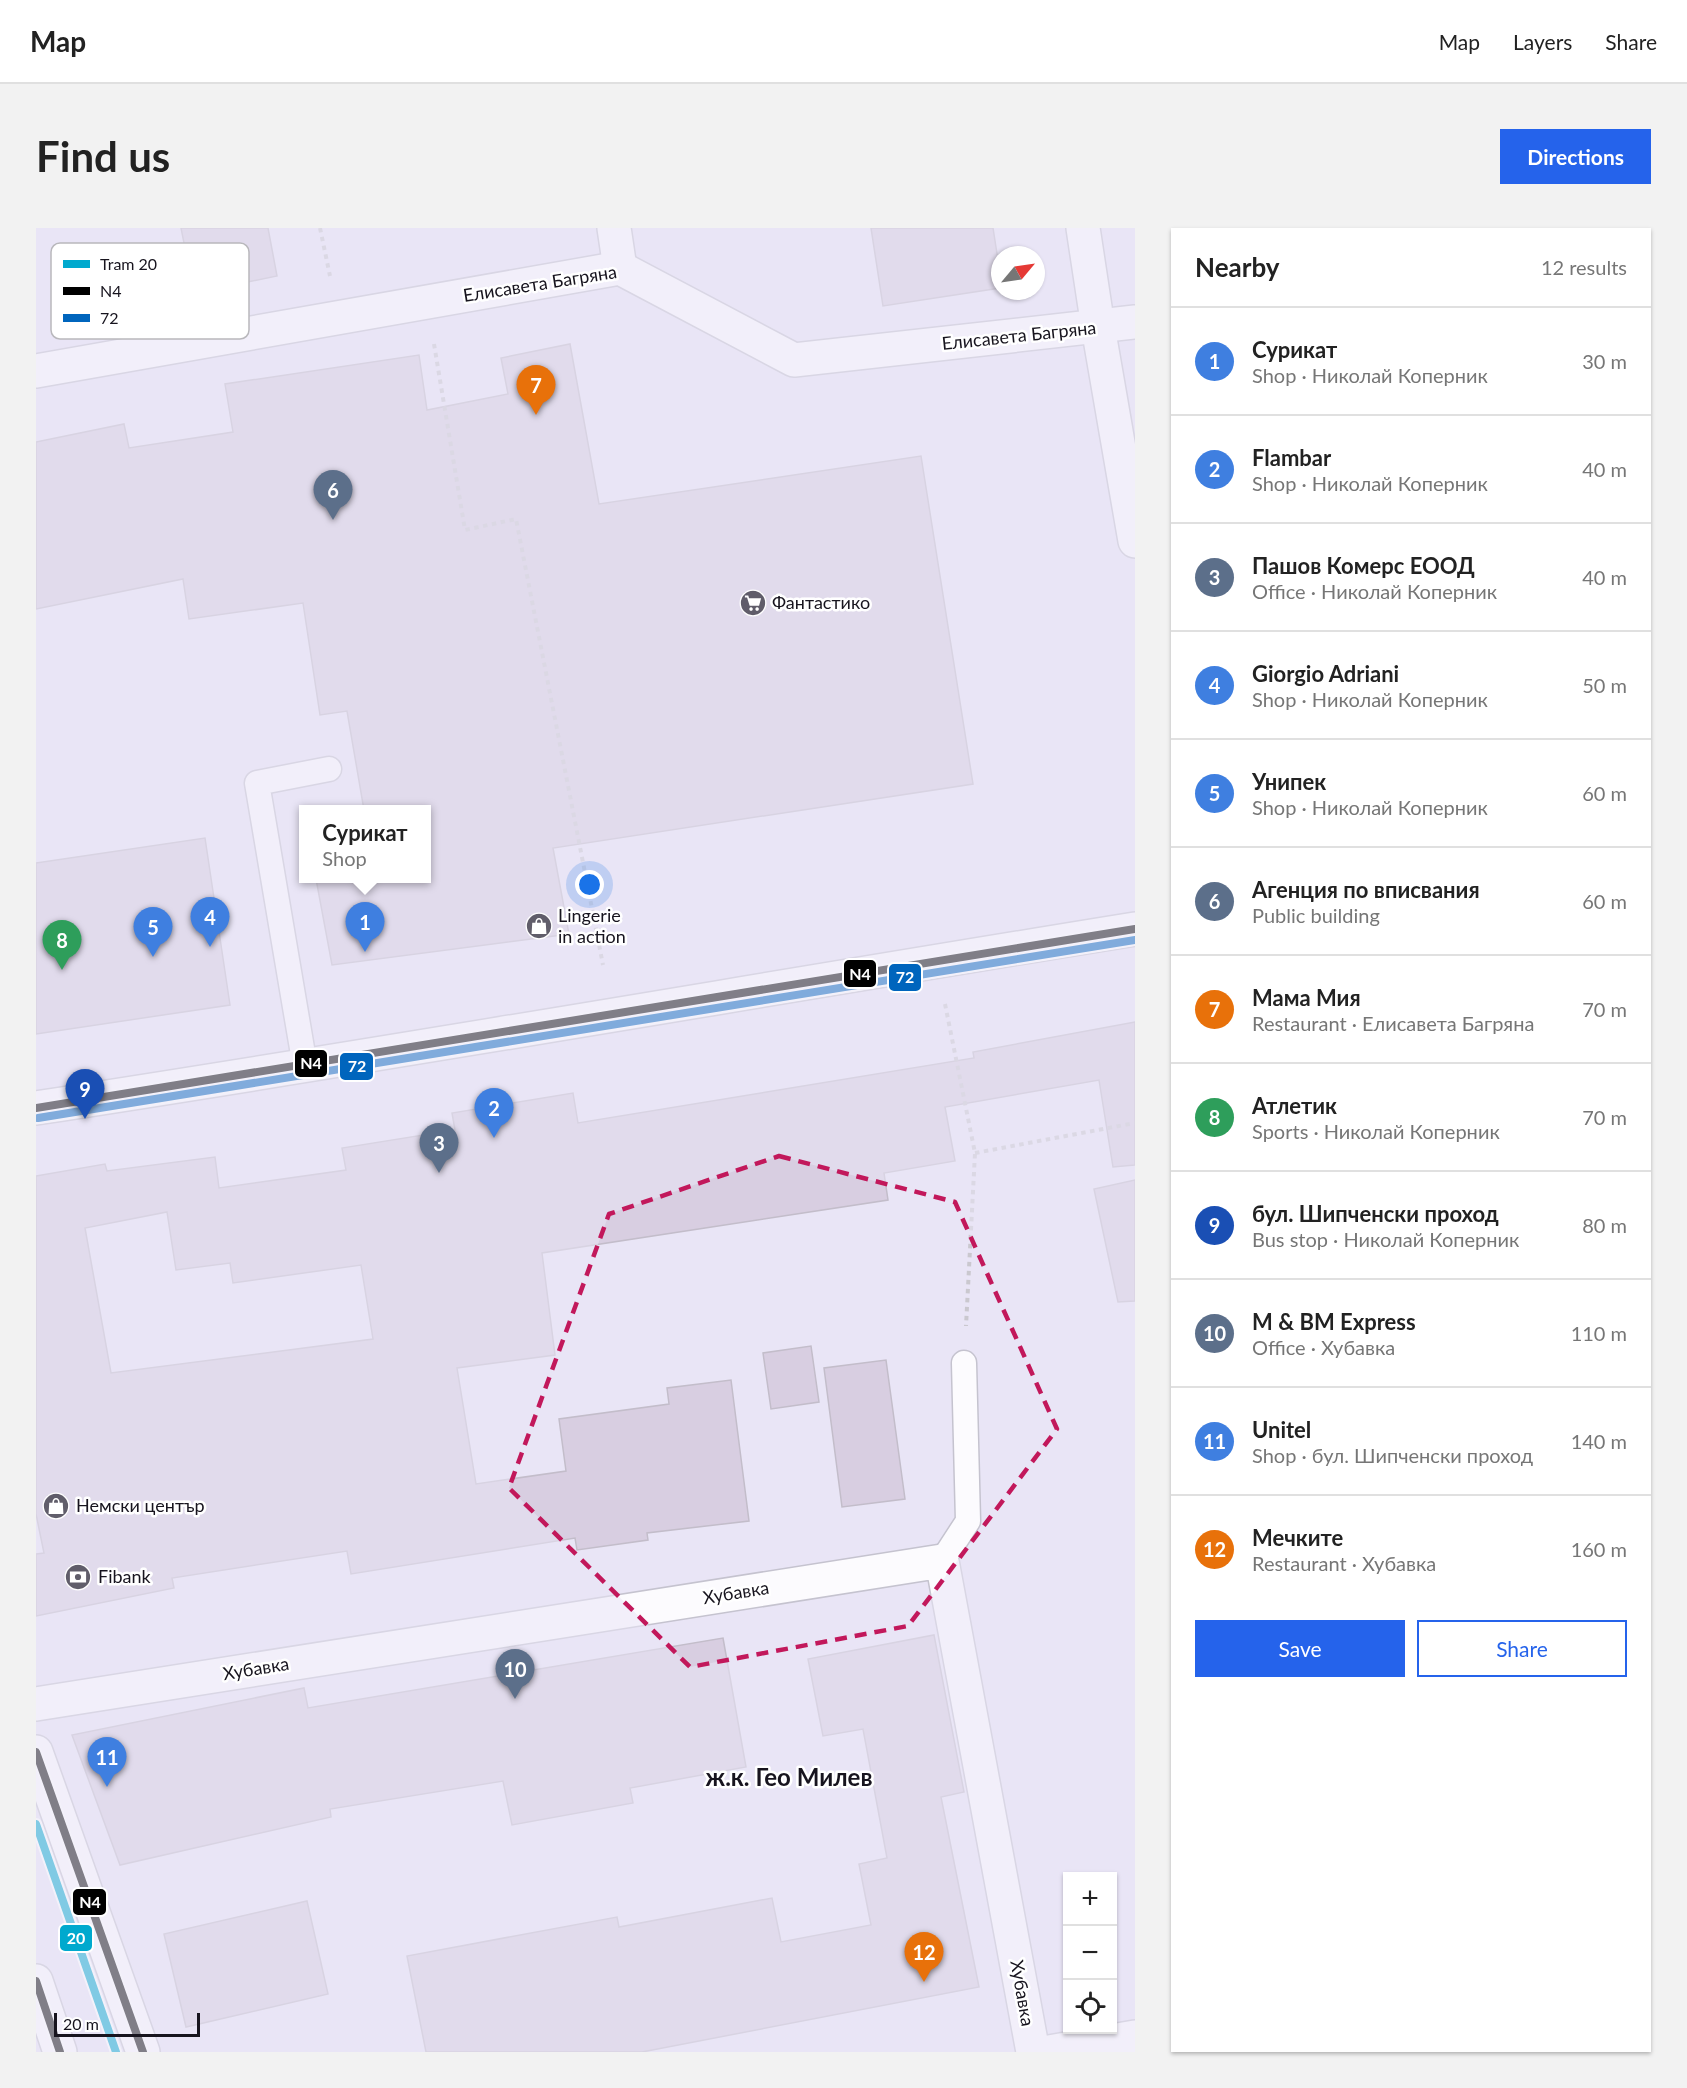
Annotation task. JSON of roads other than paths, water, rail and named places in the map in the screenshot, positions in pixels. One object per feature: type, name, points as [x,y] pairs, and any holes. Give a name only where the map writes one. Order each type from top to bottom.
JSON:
[{"type":"street","points":[[614,228],[620,268]]},
{"type":"street","points":[[1083,228],[1135,541]]},
{"type":"street","name":"Елисавета Багряна","points":[[249,333],[620,268],[794,360],[1135,322]]},
{"type":"street","name":"Елисавета Багряна","points":[[36,371],[216,339]]},
{"type":"street","points":[[36,1108],[1135,929]]},
{"type":"street","name":"Хубавка","points":[[36,1704],[942,1561],[1033,2052]]},
{"type":"street","points":[[36,1752],[143,2052]]},
{"type":"street","points":[[36,1981],[60,2052]]},
{"type":"street","points":[[1049,2052],[1135,2037]]},
{"type":"lane","points":[[305,1066],[257,783],[329,769]]},
{"type":"lane","points":[[942,1561],[968,1521],[964,1363]]},
{"type":"tram line","name":"20","points":[[36,1824],[116,2052]]},
{"type":"place","name":"Мама Мия","points":[[536,415]]},
{"type":"place","name":"Агенция по вписвания","points":[[333,520]]},
{"type":"place","name":"Фантастико","points":[[753,603]]},
{"type":"place","name":"Lingerie in action","points":[[539,926]]},
{"type":"place","name":"Giorgio Adriani","points":[[210,947]]},
{"type":"place","name":"Сурикат","points":[[365,952]]},
{"type":"place","name":"Унипек","points":[[153,957]]},
{"type":"place","name":"Атлетик","points":[[62,970]]},
{"type":"place","name":"бул. Шипченски проход","points":[[85,1119]]},
{"type":"place","name":"Flambar","points":[[494,1138]]},
{"type":"place","name":"Пашов Комерс ЕООД","points":[[439,1173]]},
{"type":"place","name":"Немски център","points":[[56,1506]]},
{"type":"place","name":"Fibank","points":[[78,1577]]},
{"type":"place","name":"M & BM Express","points":[[515,1699]]},
{"type":"place","name":"Unitel","points":[[107,1787]]},
{"type":"place","name":"Мечките","points":[[924,1982]]},
{"type":"district","name":"ж.к. Гео Милев","points":[[789,1778]]}]
